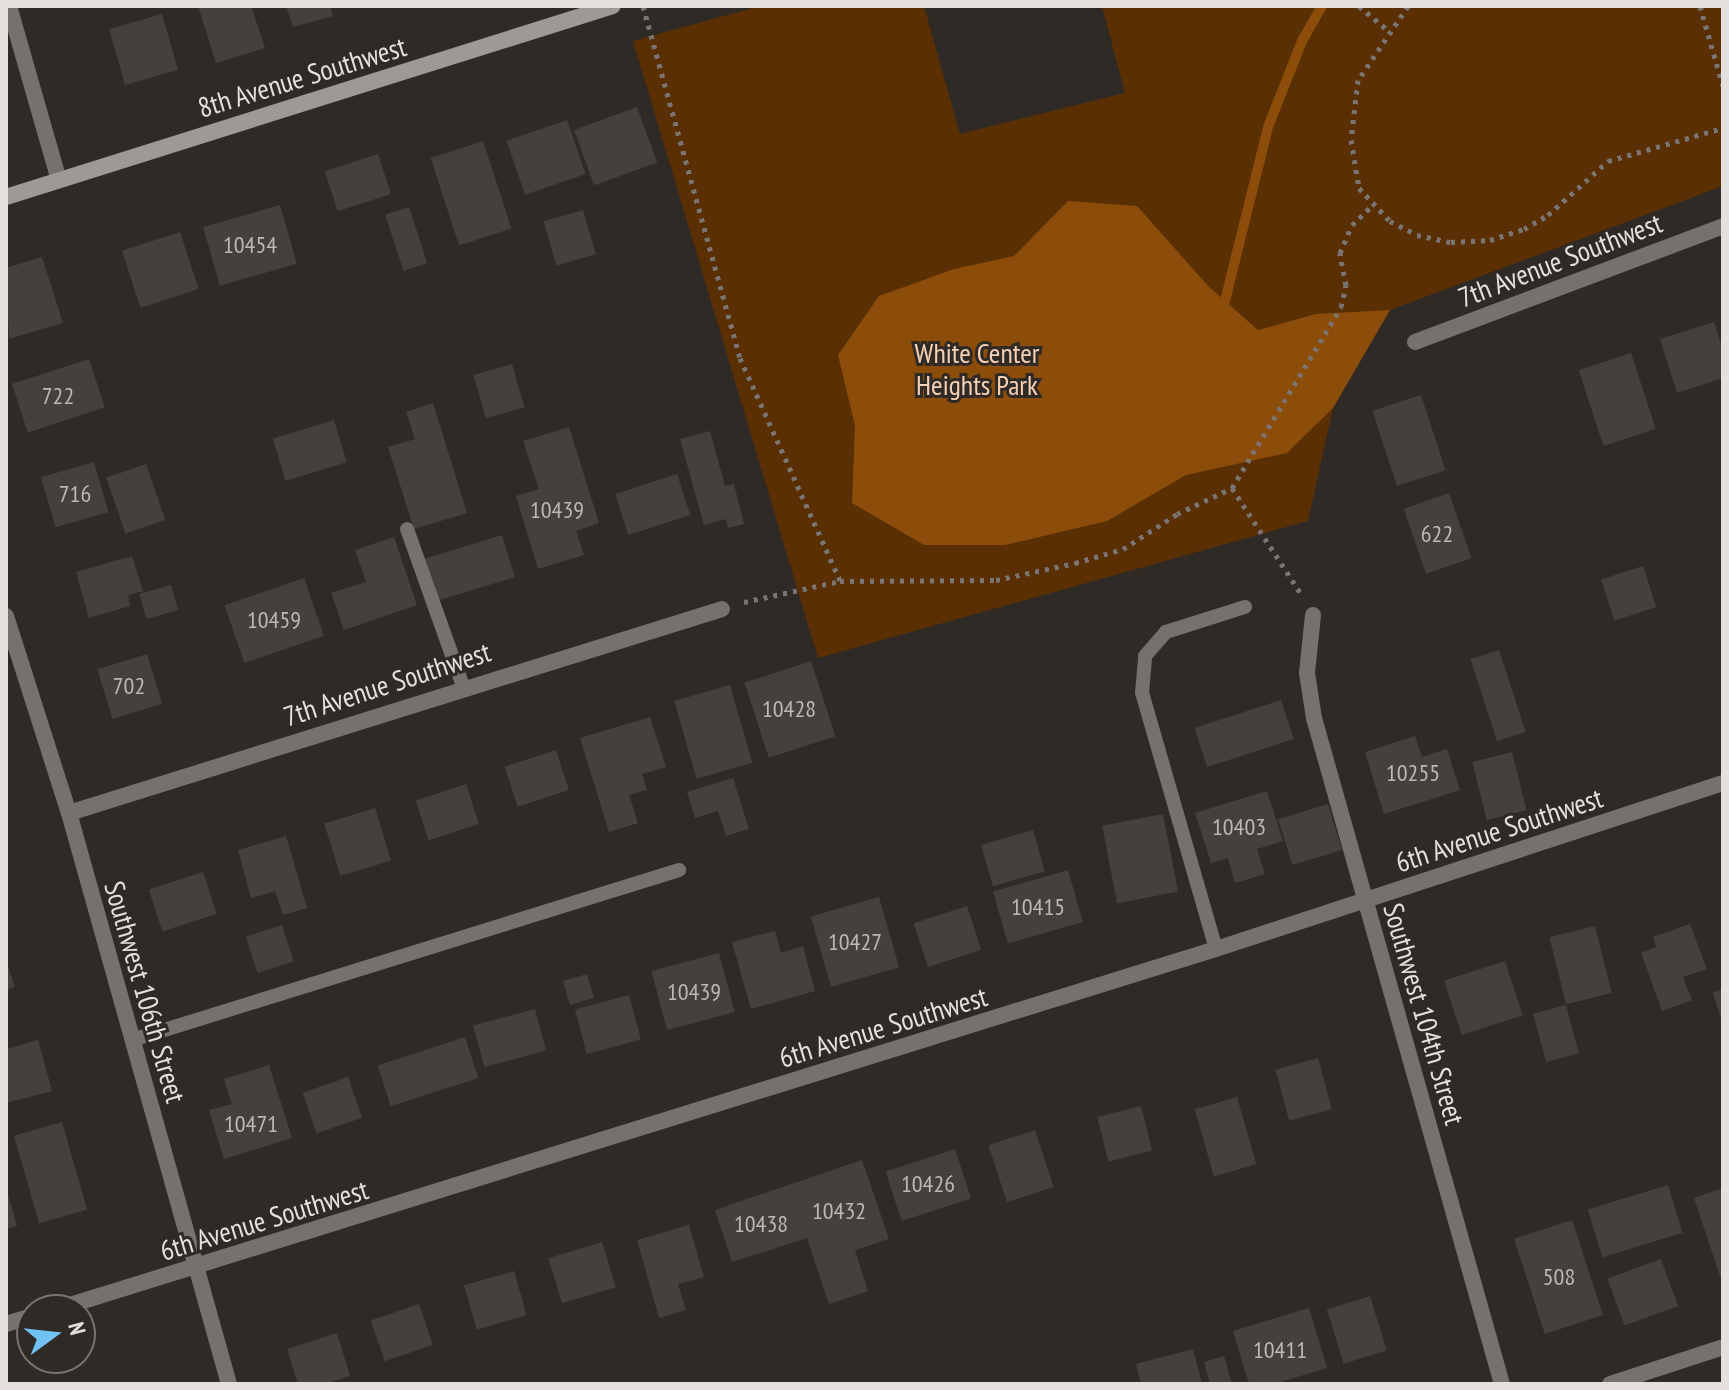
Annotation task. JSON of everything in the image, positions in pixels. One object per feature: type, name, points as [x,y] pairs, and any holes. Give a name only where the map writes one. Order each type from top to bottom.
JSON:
[{"type":"street","points":[[9,6],[59,180]]},
{"type":"street","name":"8th Avenue Southwest","points":[[6,197],[613,6]]},
{"type":"street","name":"7th Avenue Southwest","points":[[1415,342],[1723,226]]},
{"type":"street","name":"7th Avenue Southwest","points":[[69,813],[463,686],[722,609]]},
{"type":"street","name":"Southwest 104th Street","points":[[1313,615],[1307,673],[1314,718],[1502,1384]]},
{"type":"street","name":"Southwest 106th Street","points":[[6,616],[69,813],[229,1384]]},
{"type":"street","name":"6th Avenue Southwest","points":[[96,1298],[195,1270],[1366,902],[1723,783]]},
{"type":"street","points":[[1610,1384],[1723,1347]]},
{"type":"lane","points":[[407,529],[463,686]]},
{"type":"lane","points":[[1216,949],[1142,693],[1145,656],[1166,632],[1245,607]]},
{"type":"lane","points":[[132,1040],[679,870]]},
{"type":"path","points":[[643,6],[740,358],[840,581]]},
{"type":"path","points":[[1359,6],[1390,32]]},
{"type":"path","points":[[1408,6],[1358,80],[1351,140],[1359,188],[1372,206],[1417,235],[1451,242],[1490,240],[1548,215],[1608,161],[1723,128]]},
{"type":"path","points":[[1700,6],[1723,86]]},
{"type":"path","points":[[722,609],[791,588],[840,581],[996,580],[1075,563],[1123,549],[1177,514],[1232,488],[1341,307],[1346,285],[1340,253],[1352,225],[1372,206]]},
{"type":"path","points":[[1232,488],[1313,615]]},
{"type":"green space","name":"White Center Heights Park","points":[[760,6],[924,6],[960,134],[1125,93],[1102,6],[1723,6],[1723,186],[1390,310],[1333,408],[1308,521],[818,658],[633,41]]},
{"type":"shaded area","points":[[1068,201],[1137,206],[1209,287],[1258,330],[1316,314],[1390,310],[1333,408],[1287,453],[1186,475],[1107,521],[1005,545],[924,545],[852,503],[855,426],[838,355],[879,296],[954,269],[1014,256]]},
{"type":"building","points":[[198,6],[251,6],[265,48],[216,63]]},
{"type":"building","points":[[286,6],[330,6],[333,16],[293,27]]},
{"type":"building","points":[[162,14],[178,70],[125,85],[109,29]]},
{"type":"building","points":[[637,107],[657,162],[594,185],[574,130]]},
{"type":"building","points":[[567,120],[586,174],[525,195],[506,141]]},
{"type":"building","points":[[483,141],[511,228],[459,245],[431,158]]},
{"type":"building","points":[[378,154],[391,194],[338,211],[325,171]]},
{"type":"building","points":[[280,205],[297,264],[220,286],[203,227]]},
{"type":"building","points":[[409,207],[427,263],[403,271],[385,215]]},
{"type":"building","points":[[583,210],[596,254],[556,266],[544,221]]},
{"type":"building","points":[[180,232],[199,289],[141,308],[122,251]]},
{"type":"building","points":[[42,257],[63,323],[9,339],[6,268]]},
{"type":"building","points":[[1714,322],[1723,350],[1723,378],[1677,393],[1660,339]]},
{"type":"building","points":[[1631,353],[1656,429],[1603,446],[1579,370]]},
{"type":"building","points":[[89,359],[105,408],[28,433],[12,384]]},
{"type":"building","points":[[512,364],[524,407],[486,418],[474,375]]},
{"type":"building","points":[[1421,395],[1445,470],[1397,486],[1372,411]]},
{"type":"building","points":[[433,403],[467,513],[414,529],[388,447],[415,439],[406,412]]},
{"type":"building","points":[[334,420],[347,462],[286,481],[273,439]]},
{"type":"building","points":[[569,427],[599,523],[576,531],[584,555],[538,569],[516,496],[539,489],[523,441]]},
{"type":"building","points":[[710,431],[725,486],[734,484],[744,524],[728,528],[726,519],[704,525],[680,439]]},
{"type":"building","points":[[94,462],[108,512],[55,527],[41,477]]},
{"type":"building","points":[[146,464],[165,520],[125,533],[106,478]]},
{"type":"building","points":[[677,474],[690,515],[628,535],[615,494]]},
{"type":"building","points":[[1449,493],[1471,558],[1426,574],[1404,509]]},
{"type":"building","points":[[502,535],[515,577],[437,601],[425,559]]},
{"type":"building","points":[[394,537],[417,605],[344,630],[331,593],[366,582],[355,550]]},
{"type":"building","points":[[132,556],[143,591],[128,595],[130,606],[89,618],[76,572]]},
{"type":"building","points":[[1643,566],[1656,607],[1614,620],[1601,580]]},
{"type":"building","points":[[304,578],[324,636],[244,663],[225,605]]},
{"type":"building","points":[[171,585],[178,610],[146,619],[139,594]]},
{"type":"building","points":[[1499,650],[1526,732],[1497,741],[1470,659]]},
{"type":"building","points":[[147,654],[162,704],[112,719],[97,669]]},
{"type":"building","points":[[811,661],[835,736],[769,758],[744,683]]},
{"type":"building","points":[[730,685],[752,763],[697,779],[674,701]]},
{"type":"building","points":[[1281,700],[1294,739],[1207,767],[1194,728]]},
{"type":"building","points":[[650,717],[666,767],[642,774],[647,790],[629,795],[638,823],[609,832],[580,738]]},
{"type":"building","points":[[1415,736],[1422,757],[1447,749],[1460,790],[1384,814],[1365,752]]},
{"type":"building","points":[[556,750],[569,790],[518,807],[505,767]]},
{"type":"building","points":[[1512,752],[1527,810],[1487,820],[1472,762]]},
{"type":"building","points":[[733,778],[749,829],[726,836],[718,811],[695,818],[687,792]]},
{"type":"building","points":[[466,784],[479,824],[429,840],[416,800]]},
{"type":"building","points":[[1267,791],[1283,841],[1257,849],[1265,874],[1235,883],[1228,858],[1211,863],[1195,813]]},
{"type":"building","points":[[1328,804],[1342,850],[1292,865],[1278,819]]},
{"type":"building","points":[[375,808],[391,861],[340,876],[324,823]]},
{"type":"building","points":[[1163,814],[1178,892],[1117,903],[1102,826]]},
{"type":"building","points":[[1033,830],[1045,871],[993,886],[981,845]]},
{"type":"building","points":[[286,836],[307,908],[283,915],[275,891],[251,898],[238,850]]},
{"type":"building","points":[[1068,870],[1083,922],[1008,943],[993,891]]},
{"type":"building","points":[[203,872],[217,914],[162,931],[149,890]]},
{"type":"building","points":[[879,897],[899,967],[831,987],[811,917]]},
{"type":"building","points":[[967,906],[981,950],[928,967],[914,923]]},
{"type":"building","points":[[1690,924],[1707,969],[1683,977],[1692,1000],[1662,1011],[1641,953],[1656,947],[1653,937]]},
{"type":"building","points":[[282,925],[294,961],[258,973],[246,937]]},
{"type":"building","points":[[1595,926],[1612,993],[1566,1004],[1549,937]]},
{"type":"building","points":[[775,931],[781,953],[803,946],[815,991],[751,1009],[732,942]]},
{"type":"building","points":[[719,953],[735,1012],[667,1030],[651,971]]},
{"type":"building","points":[[6,960],[15,987],[6,990]]},
{"type":"building","points":[[1505,961],[1523,1015],[1462,1035],[1444,981]]},
{"type":"building","points":[[587,974],[594,998],[570,1005],[563,981]]},
{"type":"building","points":[[1723,989],[1723,1022],[1722,1022],[1713,993]]},
{"type":"building","points":[[629,995],[641,1039],[587,1054],[575,1009]]},
{"type":"building","points":[[1566,1005],[1579,1053],[1546,1062],[1533,1014]]},
{"type":"building","points":[[535,1009],[546,1051],[484,1067],[473,1026]]},
{"type":"building","points":[[465,1037],[478,1078],[391,1106],[378,1065]]},
{"type":"building","points":[[38,1040],[52,1091],[6,1103],[6,1049]]},
{"type":"building","points":[[1318,1058],[1332,1109],[1289,1121],[1275,1069]]},
{"type":"building","points":[[269,1065],[292,1138],[224,1159],[209,1110],[232,1104],[224,1079]]},
{"type":"building","points":[[348,1077],[362,1118],[317,1133],[303,1093]]},
{"type":"building","points":[[1237,1097],[1256,1164],[1214,1176],[1195,1109]]},
{"type":"building","points":[[1141,1106],[1152,1151],[1108,1162],[1097,1117]]},
{"type":"building","points":[[62,1122],[87,1209],[39,1223],[14,1136]]},
{"type":"building","points":[[1035,1130],[1054,1187],[1007,1202],[988,1145]]},
{"type":"building","points":[[955,1149],[971,1198],[902,1221],[886,1172]]},
{"type":"building","points":[[862,1160],[889,1239],[855,1250],[868,1291],[829,1304],[807,1238],[732,1262],[715,1210]]},
{"type":"building","points":[[1668,1185],[1683,1233],[1602,1257],[1588,1210]]},
{"type":"building","points":[[6,1187],[17,1226],[6,1229]]},
{"type":"building","points":[[1723,1188],[1723,1282],[1722,1282],[1694,1198]]},
{"type":"building","points":[[1572,1220],[1603,1315],[1545,1334],[1514,1239]]},
{"type":"building","points":[[689,1225],[704,1277],[678,1284],[686,1310],[659,1318],[637,1240]]},
{"type":"building","points":[[602,1242],[616,1287],[562,1303],[548,1258]]},
{"type":"building","points":[[1661,1259],[1678,1306],[1625,1325],[1607,1278]]},
{"type":"building","points":[[514,1271],[527,1315],[477,1330],[464,1285]]},
{"type":"building","points":[[1370,1296],[1387,1351],[1344,1364],[1327,1309]]},
{"type":"building","points":[[419,1304],[433,1345],[385,1361],[371,1321]]},
{"type":"building","points":[[1309,1308],[1327,1368],[1274,1384],[1249,1384],[1233,1331]]},
{"type":"building","points":[[337,1333],[350,1376],[324,1384],[298,1384],[287,1349]]},
{"type":"building","points":[[1193,1349],[1202,1384],[1141,1384],[1136,1364]]},
{"type":"building","points":[[1224,1356],[1232,1384],[1210,1384],[1204,1362]]},
{"type":"waterway","points":[[1225,301],[1268,127],[1302,41],[1322,6]]}]
